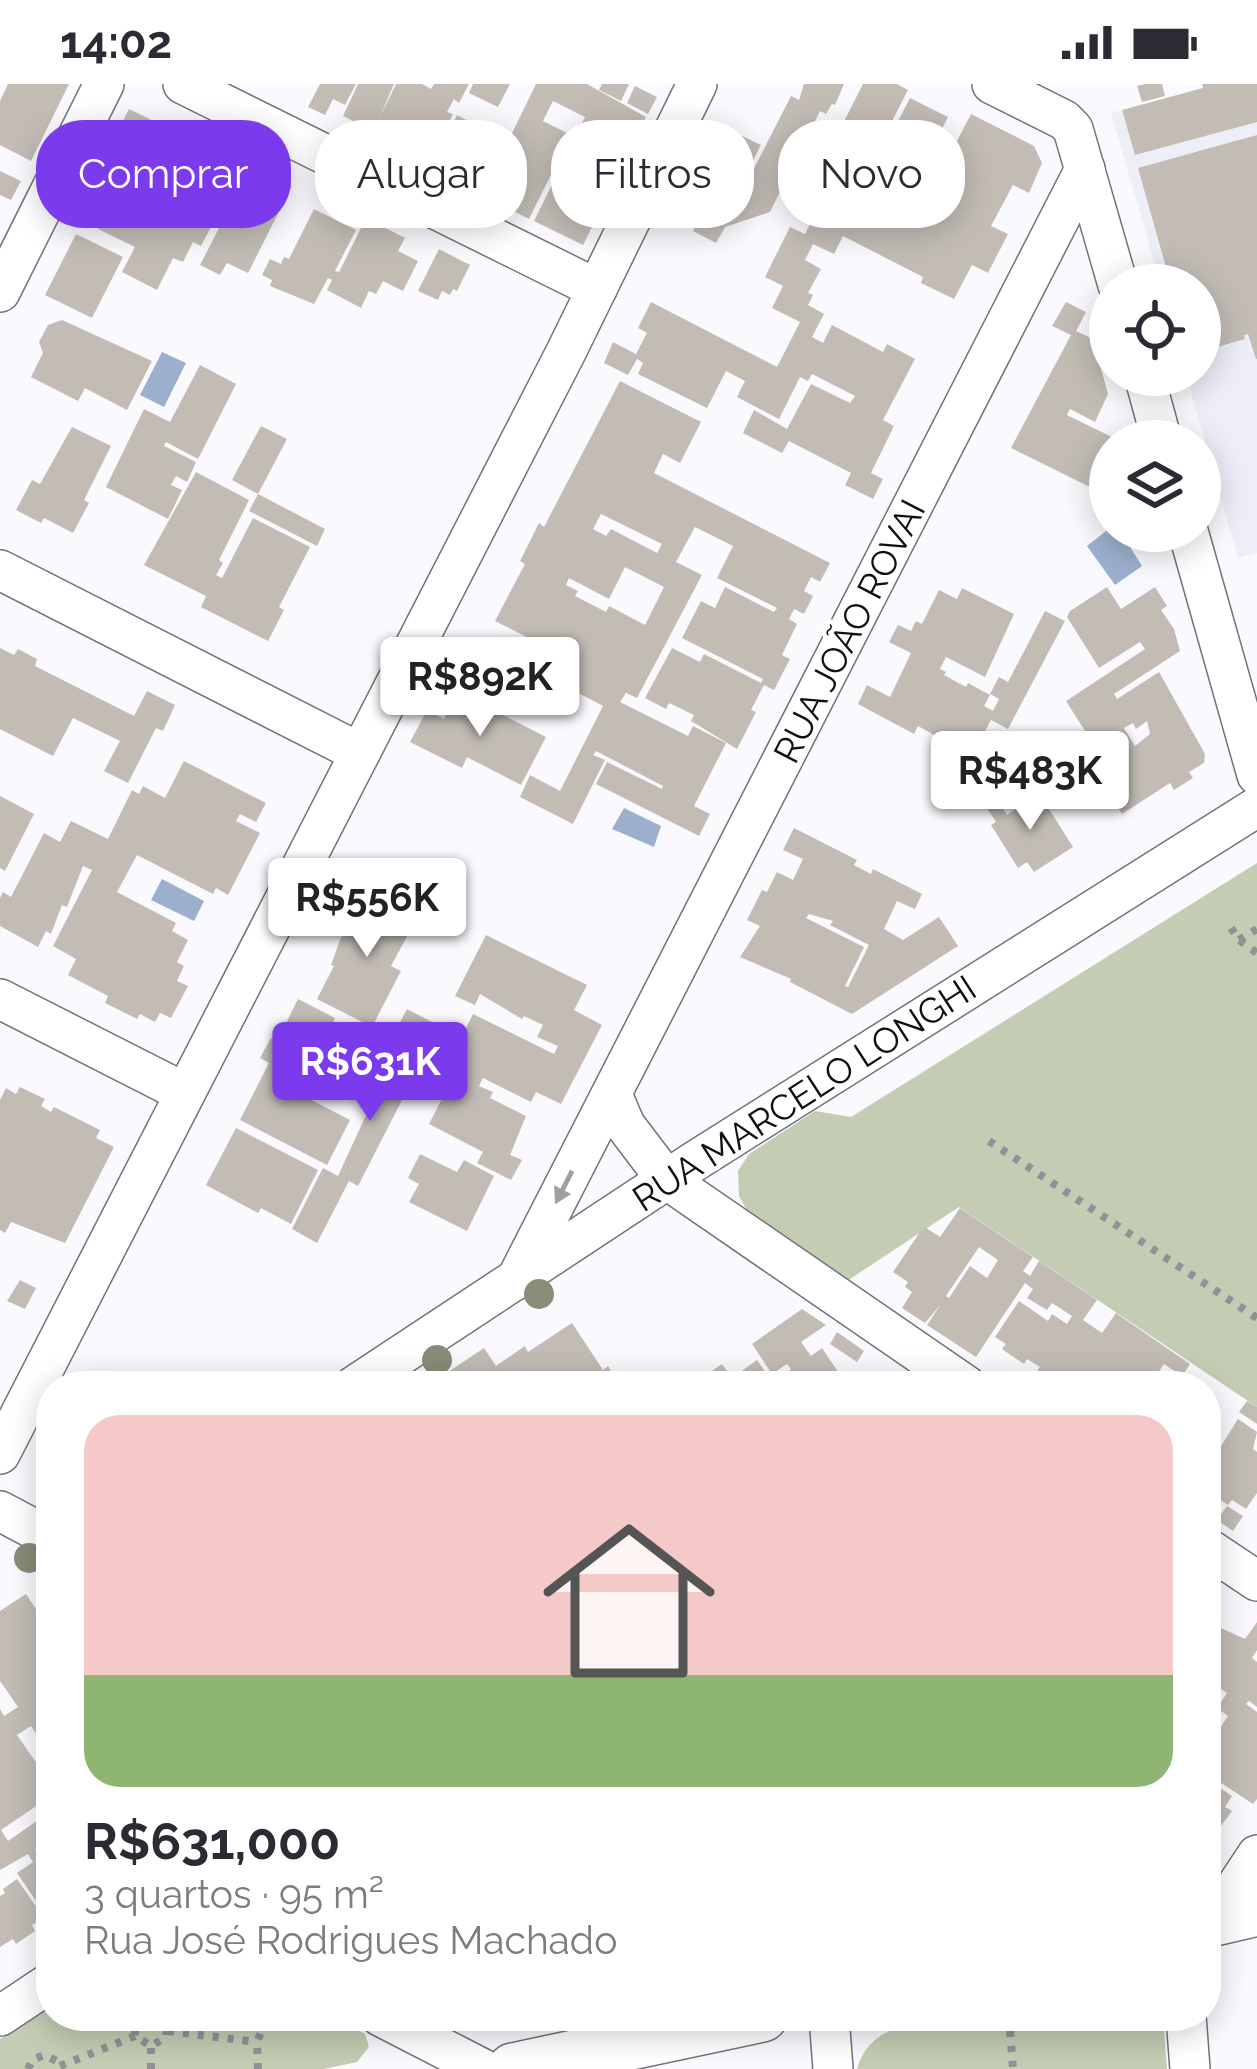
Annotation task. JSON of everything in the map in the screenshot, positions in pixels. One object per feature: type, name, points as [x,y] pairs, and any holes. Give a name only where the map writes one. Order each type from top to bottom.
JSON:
[{"type":"street","points":[[0,292],[104,84]]},
{"type":"street","points":[[183,84],[597,289]]},
{"type":"street","points":[[39,1371],[360,753],[698,84]]},
{"type":"street","points":[[992,84],[1070,124],[1112,264]]},
{"type":"street","name":"RUA JOÃO ROVAI","points":[[516,1280],[1085,169]]},
{"type":"street","points":[[1194,552],[1257,775]]},
{"type":"street","points":[[0,569],[360,753]]},
{"type":"street","name":"RUA MARCELO LONGHI","points":[[377,1371],[666,1179],[1257,807]]},
{"type":"street","points":[[0,999],[185,1094]]},
{"type":"street","points":[[612,1094],[625,1125],[666,1179],[938,1371]]},
{"type":"street","points":[[4,1438],[36,1377]]},
{"type":"street","points":[[0,1511],[36,1530]]},
{"type":"street","points":[[1221,1557],[1257,1581]]},
{"type":"street","points":[[1223,1911],[1257,1855]]},
{"type":"street","points":[[0,2016],[36,1992]]},
{"type":"street","points":[[409,2031],[483,2069]]},
{"type":"street","points":[[513,2069],[692,2031]]},
{"type":"street","points":[[830,2031],[833,2069]]},
{"type":"street","points":[[1187,2031],[1190,2069]]},
{"type":"path","points":[[1231,928],[1257,953]]},
{"type":"path","points":[[1239,940],[1257,929]]},
{"type":"path","points":[[989,1141],[1257,1318]]},
{"type":"path","points":[[135,2031],[135,2036]]},
{"type":"path","points":[[258,2069],[261,2031]]},
{"type":"path","points":[[1010,2031],[1013,2069]]},
{"type":"path","points":[[151,2046],[163,2042],[168,2032],[257,2042]]},
{"type":"path","points":[[135,2036],[151,2046]]},
{"type":"path","points":[[28,2069],[32,2060],[44,2055],[60,2068],[135,2036]]},
{"type":"path","points":[[151,2046],[151,2069]]},
{"type":"shaded area","points":[[1219,84],[1257,84],[1257,553],[1238,558],[1221,498],[1221,420],[1199,420],[1192,396],[1221,396],[1221,264],[1155,264],[1111,113]]},
{"type":"green space","points":[[1257,863],[1257,1407],[1221,1383],[1221,1371],[1203,1371],[959,1207],[847,1281],[749,1214],[739,1196],[738,1171],[749,1154],[815,1111],[851,1117]]},
{"type":"green space","points":[[36,2015],[36,2031],[359,2031],[369,2047],[357,2062],[324,2069],[0,2069],[0,2039]]},
{"type":"green space","points":[[889,2031],[1164,2031],[1167,2069],[857,2069]]},
{"type":"water","points":[[162,352],[186,363],[164,407],[140,395]]},
{"type":"water","points":[[1091,552],[1133,552],[1142,566],[1115,585]]},
{"type":"water","points":[[624,808],[661,826],[654,847],[612,829]]},
{"type":"water","points":[[162,879],[204,901],[194,921],[151,900]]},
{"type":"building","points":[[8,84],[69,84],[51,120],[36,120],[36,151],[31,161],[0,145],[0,101]]},
{"type":"building","points":[[320,84],[356,84],[345,105],[333,99],[325,115],[308,107]]},
{"type":"building","points":[[358,84],[394,84],[379,119],[396,84],[422,84],[431,89],[434,84],[469,84],[459,103],[454,99],[447,112],[453,114],[450,120],[351,120],[343,116]]},
{"type":"building","points":[[473,84],[510,84],[498,107],[469,93]]},
{"type":"building","points":[[536,84],[587,84],[646,117],[584,120],[553,101],[543,121],[551,125],[551,175],[529,219],[527,120],[518,120]]},
{"type":"building","points":[[602,84],[629,84],[621,101],[599,90]]},
{"type":"building","points":[[804,84],[844,84],[835,105],[826,114],[820,111],[816,120],[779,120],[791,96],[799,100]]},
{"type":"building","points":[[863,84],[897,84],[908,90],[893,120],[845,120]]},
{"type":"building","points":[[1162,84],[1165,96],[1142,102],[1137,86]]},
{"type":"building","points":[[1202,84],[1257,84],[1257,122],[1135,155],[1122,110],[1203,88]]},
{"type":"building","points":[[635,86],[657,97],[648,114],[627,103]]},
{"type":"building","points":[[910,98],[948,117],[946,120],[899,120]]},
{"type":"building","points":[[129,109],[151,120],[124,120]]},
{"type":"building","points":[[971,114],[1034,146],[1042,163],[1029,193],[1013,185],[991,226],[1008,234],[988,273],[972,265],[954,299],[921,283],[923,277],[843,236],[834,254],[813,244],[805,260],[821,269],[808,293],[813,295],[808,305],[824,314],[812,337],[823,343],[832,325],[883,352],[887,344],[915,359],[883,420],[894,426],[871,473],[883,479],[873,499],[845,485],[851,473],[789,441],[782,453],[743,433],[754,410],[787,429],[811,384],[850,403],[855,396],[816,376],[812,374],[808,381],[800,377],[779,419],[737,397],[745,381],[726,371],[707,408],[638,374],[643,363],[637,359],[628,375],[604,363],[613,342],[636,354],[647,333],[638,328],[651,302],[777,367],[800,322],[772,308],[783,286],[765,277],[790,228],[805,234],[808,228],[965,228],[965,125]]},
{"type":"building","points":[[778,121],[778,196],[770,212],[754,217],[754,169]]},
{"type":"building","points":[[1257,135],[1257,359],[1248,334],[1221,346],[1221,264],[1165,264],[1138,168]]},
{"type":"building","points":[[0,171],[21,181],[11,200],[0,195]]},
{"type":"building","points":[[551,186],[551,228],[592,228],[583,245],[534,221]]},
{"type":"building","points":[[314,209],[315,228],[356,230],[335,271],[339,272],[361,228],[386,228],[405,238],[398,251],[418,261],[403,291],[383,281],[376,294],[369,291],[361,308],[327,290],[332,280],[328,278],[314,304],[270,286],[272,280],[262,275],[270,259],[281,264],[284,257],[289,259]]},
{"type":"building","points":[[210,228],[201,246],[193,242],[183,262],[173,258],[157,290],[122,272],[135,247],[98,229]]},
{"type":"building","points":[[219,228],[271,228],[248,273],[227,263],[220,275],[200,265]]},
{"type":"building","points":[[694,228],[724,228],[716,243]]},
{"type":"building","points":[[76,234],[123,257],[92,318],[45,295]]},
{"type":"building","points":[[439,249],[470,265],[457,291],[453,289],[450,295],[442,291],[438,300],[418,291]]},
{"type":"building","points":[[1066,302],[1086,312],[1076,331],[1089,337],[1089,396],[1107,396],[1096,420],[1070,409],[1067,415],[1089,426],[1089,487],[1011,448],[1071,335],[1052,326]]},
{"type":"building","points":[[62,320],[152,361],[127,410],[85,388],[78,401],[31,377],[43,353],[39,342],[48,325]]},
{"type":"building","points":[[200,365],[236,384],[198,459],[166,442],[164,446],[196,462],[187,482],[176,476],[171,485],[182,490],[168,519],[106,487],[144,409],[170,422]]},
{"type":"building","points":[[620,381],[701,422],[680,463],[663,454],[654,473],[830,563],[820,582],[811,577],[804,591],[813,596],[804,614],[794,609],[789,619],[797,624],[782,655],[790,659],[774,690],[764,685],[737,749],[691,721],[694,715],[645,698],[672,648],[700,662],[704,654],[761,683],[763,679],[682,638],[701,601],[715,608],[725,587],[774,612],[777,608],[717,578],[733,546],[695,527],[676,562],[702,575],[637,698],[626,693],[620,702],[688,736],[693,726],[726,743],[694,806],[710,814],[699,836],[596,784],[607,762],[663,786],[596,751],[593,755],[605,760],[573,824],[520,797],[530,775],[560,791],[603,706],[569,688],[561,702],[532,687],[549,654],[557,658],[560,654],[495,621],[525,564],[520,561],[539,523],[544,527]],"holes":[[[601,514],[662,544],[657,553],[611,529],[606,536],[593,529]],[[625,567],[664,587],[645,625],[609,606],[606,612],[575,596],[578,591],[566,585],[569,578],[609,599]]]},
{"type":"building","points":[[261,426],[287,439],[258,494],[232,480]]},
{"type":"building","points":[[72,427],[111,446],[73,533],[16,510],[32,480],[40,484]]},
{"type":"building","points":[[196,472],[249,500],[216,575],[222,578],[253,518],[310,547],[279,607],[284,610],[268,641],[201,607],[206,596],[144,565]]},
{"type":"building","points":[[258,494],[325,529],[317,546],[249,511]]},
{"type":"building","points":[[1107,587],[1121,609],[1155,587],[1167,606],[1161,610],[1174,629],[1180,651],[1114,694],[1117,699],[1159,672],[1205,754],[1204,763],[1189,772],[1193,778],[1174,790],[1170,783],[1122,814],[1102,782],[1113,775],[1066,701],[1145,649],[1140,642],[1099,668],[1067,617]],"holes":[[[1147,721],[1150,734],[1135,746],[1124,728],[1133,723],[1136,729]]]},
{"type":"building","points":[[962,588],[1014,614],[985,677],[946,657],[940,669],[966,687],[968,683],[990,695],[984,706],[993,711],[999,699],[990,694],[999,677],[1008,682],[1045,611],[1065,621],[1008,729],[991,720],[972,756],[918,726],[914,734],[858,704],[867,685],[890,697],[911,653],[889,642],[898,625],[911,631],[916,621],[922,624],[939,590],[957,599]]},
{"type":"building","points":[[0,648],[14,655],[18,649],[37,659],[35,666],[134,716],[147,691],[175,705],[163,731],[156,728],[128,783],[104,771],[120,741],[73,718],[53,756],[0,729]]},
{"type":"building","points":[[458,692],[546,737],[521,785],[467,757],[462,768],[410,742],[427,710],[444,719]]},
{"type":"building","points":[[184,761],[266,803],[256,822],[240,814],[236,821],[260,833],[228,895],[216,888],[213,894],[137,855],[117,892],[176,923],[172,931],[188,940],[177,962],[184,966],[177,981],[188,986],[171,1018],[160,1013],[155,1022],[105,1003],[108,996],[68,975],[76,959],[53,946],[92,870],[83,866],[67,907],[62,905],[51,934],[46,931],[38,947],[0,926],[0,898],[3,892],[11,897],[44,833],[60,842],[71,821],[108,839],[132,790],[139,794],[143,786],[165,798]]},
{"type":"building","points":[[1039,793],[1073,847],[1034,872],[1027,862],[1018,868],[991,825],[996,822],[987,808],[998,801],[1007,815]]},
{"type":"building","points":[[0,796],[34,814],[5,871],[0,868]]},
{"type":"building","points":[[794,828],[857,860],[854,865],[871,874],[873,869],[922,894],[915,909],[897,901],[884,929],[903,940],[939,917],[958,946],[852,1014],[740,957],[760,926],[747,920],[762,890],[767,892],[777,872],[793,880],[803,859],[783,850]],"holes":[[[809,914],[833,921],[830,925],[869,945],[848,987],[864,947],[806,918]]]},
{"type":"building","points":[[365,891],[417,918],[391,966],[401,971],[372,1027],[317,999]]},
{"type":"building","points":[[486,935],[587,985],[574,1010],[602,1025],[561,1104],[536,1092],[531,1102],[483,1078],[479,1086],[493,1092],[490,1098],[526,1116],[510,1155],[522,1160],[511,1180],[477,1163],[483,1152],[429,1124],[455,1073],[446,1069],[473,1014],[554,1054],[558,1046],[537,1037],[543,1025],[522,1019],[480,994],[475,1005],[455,996]]},
{"type":"building","points":[[298,999],[335,1018],[331,1028],[345,1034],[350,1026],[384,1043],[357,1094],[298,1065],[293,1074],[302,1079],[296,1092],[350,1120],[327,1165],[240,1120],[269,1063],[260,1058],[271,1038],[292,1048],[296,1041],[286,1035],[284,1027]]},
{"type":"building","points":[[407,1009],[440,1026],[358,1186],[349,1181],[317,1243],[292,1229],[323,1168],[338,1176],[396,1050],[388,1045]]},
{"type":"building","points":[[20,1087],[45,1099],[41,1106],[51,1112],[54,1107],[100,1130],[96,1138],[114,1147],[65,1243],[11,1222],[5,1233],[0,1230],[0,1100],[6,1088],[16,1094]]},
{"type":"building","points":[[236,1128],[318,1170],[291,1224],[261,1208],[258,1213],[206,1185]]},
{"type":"building","points":[[420,1154],[457,1172],[464,1160],[494,1176],[467,1231],[409,1202],[419,1184],[408,1178]]},
{"type":"building","points":[[960,1208],[1033,1257],[1023,1271],[1030,1276],[1039,1261],[1097,1300],[1083,1320],[1102,1333],[1116,1313],[1190,1364],[1185,1371],[1164,1364],[1159,1371],[1037,1371],[1040,1367],[1027,1359],[1024,1364],[1002,1349],[1006,1344],[995,1337],[1019,1301],[1048,1321],[1052,1314],[1067,1324],[1072,1316],[1052,1303],[1047,1310],[1027,1298],[1033,1289],[1025,1283],[976,1357],[927,1325],[941,1304],[925,1323],[902,1308],[912,1292],[905,1287],[908,1282],[893,1272],[926,1228],[940,1237]],"holes":[[[979,1247],[998,1260],[987,1278],[970,1266],[946,1296]]]},
{"type":"building","points":[[20,1280],[36,1288],[25,1309],[7,1301]]},
{"type":"building","points":[[802,1309],[826,1325],[801,1342],[811,1356],[822,1348],[838,1371],[788,1371],[787,1364],[770,1371],[752,1344]]},
{"type":"building","points":[[572,1323],[603,1370],[608,1366],[611,1371],[450,1371],[484,1348],[496,1366],[525,1346],[528,1352]]},
{"type":"building","points":[[837,1332],[864,1351],[857,1362],[830,1344]]},
{"type":"building","points":[[757,1360],[765,1371],[742,1371]]},
{"type":"building","points":[[1247,1401],[1257,1407],[1257,1424],[1239,1412]]},
{"type":"building","points":[[1238,1419],[1257,1432],[1253,1449],[1257,1452],[1257,1493],[1246,1509],[1232,1500],[1228,1505],[1221,1500],[1221,1446]]},
{"type":"building","points":[[1227,1506],[1243,1516],[1233,1531],[1221,1523]]},
{"type":"building","points":[[26,1594],[36,1609],[36,1733],[31,1726],[17,1735],[36,1762],[36,1806],[1,1830],[8,1841],[36,1822],[36,1901],[17,1873],[33,1862],[28,1854],[0,1870],[0,1709],[4,1716],[18,1707],[0,1681],[0,1611]]},
{"type":"building","points":[[1257,1622],[1257,1650],[1252,1658],[1257,1662],[1257,1707],[1249,1701],[1246,1704],[1257,1712],[1257,1799],[1253,1804],[1221,1783],[1221,1726],[1228,1716],[1221,1711],[1227,1693],[1221,1689],[1221,1628],[1245,1639]]},
{"type":"building","points":[[1221,1789],[1232,1796],[1225,1807],[1232,1811],[1221,1826]]},
{"type":"building","points":[[17,1879],[36,1906],[36,1923],[32,1925],[35,1931],[16,1944],[13,1939],[0,1947],[0,1896]]}]
